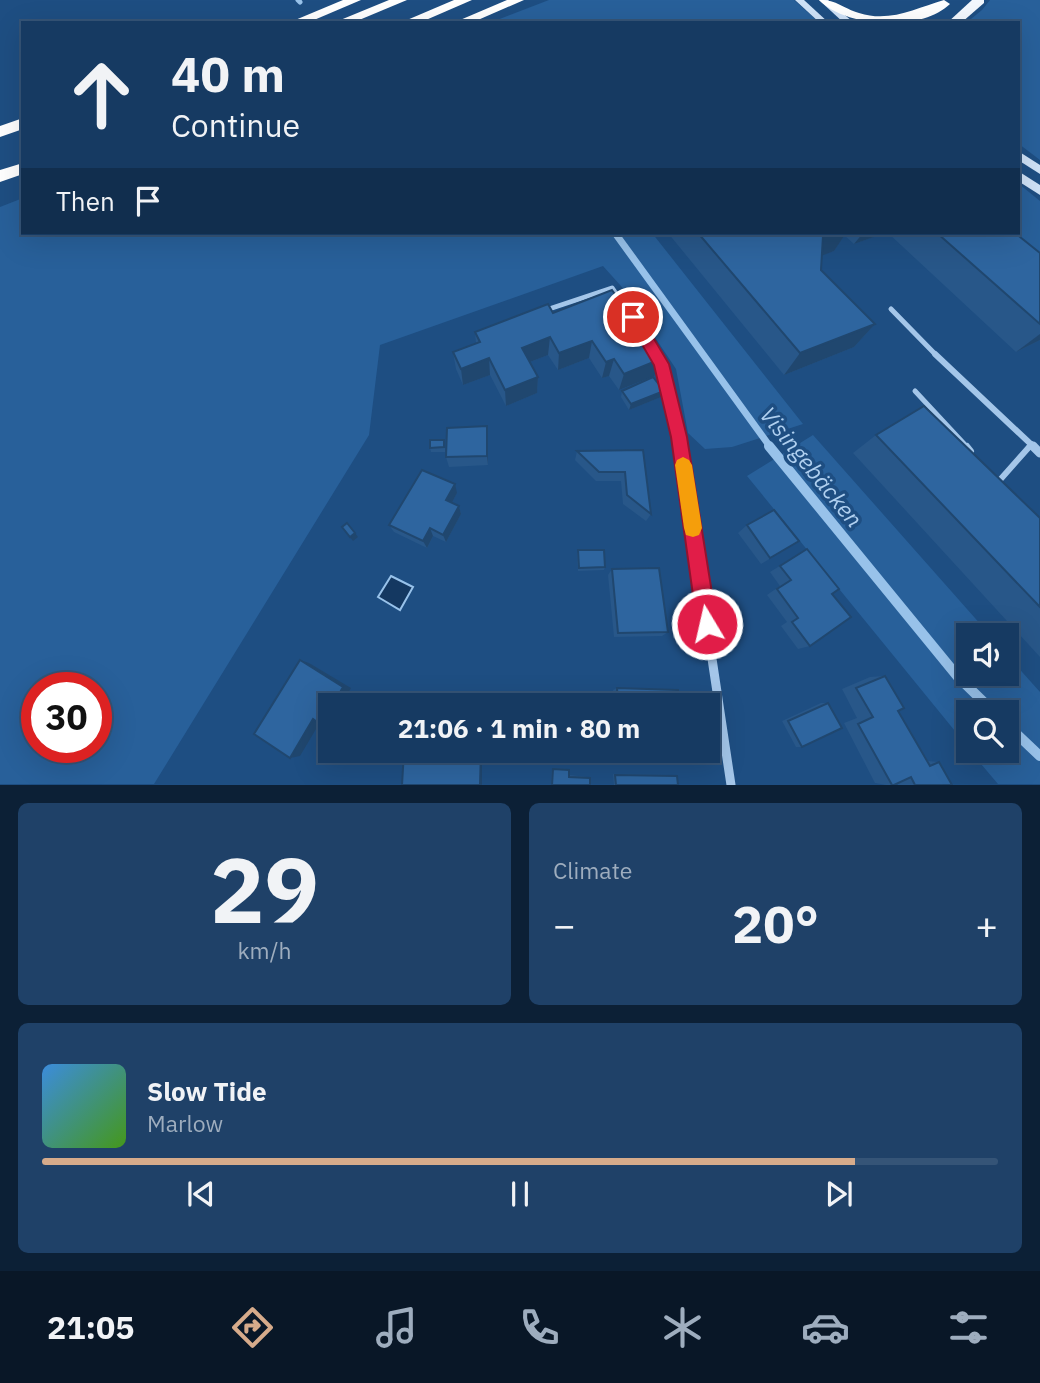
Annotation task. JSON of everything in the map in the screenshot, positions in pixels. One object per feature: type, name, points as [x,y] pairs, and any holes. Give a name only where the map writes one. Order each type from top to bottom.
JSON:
[{"type":"highway","points":[[298,21],[355,0]]},
{"type":"highway","points":[[344,21],[401,0]]},
{"type":"highway","points":[[411,21],[466,0]]},
{"type":"highway","points":[[464,21],[518,0]]},
{"type":"highway","points":[[824,0],[861,18],[903,18],[930,12],[945,2]]},
{"type":"highway","points":[[956,21],[971,10],[978,0]]},
{"type":"highway","points":[[925,21],[932,18],[945,2]]},
{"type":"highway","points":[[0,132],[21,124]]},
{"type":"highway","points":[[0,146],[21,139]]},
{"type":"highway","points":[[0,176],[21,169]]},
{"type":"highway","points":[[0,188],[21,181]]},
{"type":"main road","points":[[799,0],[823,21]]},
{"type":"main road","points":[[824,0],[848,21]]},
{"type":"main road","points":[[1020,155],[1040,170]]},
{"type":"main road","points":[[1020,176],[1040,191]]},
{"type":"street","points":[[935,354],[1040,453]]},
{"type":"street","points":[[679,437],[731,785]]},
{"type":"lane","points":[[550,309],[611,288],[633,317],[661,364],[679,437]]},
{"type":"lane","points":[[891,309],[935,354]]},
{"type":"lane","points":[[915,391],[981,461]]},
{"type":"lane","points":[[999,481],[1032,444]]},
{"type":"lane","points":[[990,471],[1007,489]]},
{"type":"shaded area","points":[[549,0],[794,0],[818,21],[494,21]]},
{"type":"shaded area","points":[[990,0],[1040,0],[1040,160],[1020,145],[1020,21],[968,21]]},
{"type":"shaded area","points":[[1020,185],[1040,201],[1040,278],[987,235],[1020,235]]},
{"type":"shaded area","points":[[21,199],[21,235],[654,235],[803,424],[732,447],[705,449],[688,433],[676,369],[621,286],[603,266],[380,345],[369,435],[154,784],[0,784],[0,207]]},
{"type":"shaded area","points":[[813,435],[979,623],[956,623],[956,686],[1019,686],[1019,669],[1040,692],[1040,784],[998,784],[980,763],[1019,763],[1019,700],[956,700],[956,732],[747,476]]},
{"type":"shaded area","points":[[391,576],[413,587],[400,610],[378,597]]},
{"type":"building","points":[[700,235],[826,235],[823,236],[821,270],[875,324],[800,353]]},
{"type":"building","points":[[939,235],[1018,235],[1040,253],[1040,324]]},
{"type":"building","points":[[612,290],[661,359],[624,374],[614,359],[606,362],[592,341],[559,353],[550,337],[522,348],[538,377],[505,390],[489,358],[461,369],[453,352],[480,342],[475,332],[548,304],[553,313]]},
{"type":"building","points":[[653,377],[664,391],[631,404],[622,391]]},
{"type":"building","points":[[924,406],[1040,518],[1040,607],[876,435]]},
{"type":"building","points":[[487,426],[487,456],[446,457],[447,428]]},
{"type":"building","points":[[430,440],[444,440],[444,447],[430,448]]},
{"type":"building","points":[[643,450],[651,514],[627,495],[625,472],[599,472],[577,451]]},
{"type":"building","points":[[422,470],[455,484],[446,500],[459,506],[443,535],[430,528],[423,541],[389,525]]},
{"type":"building","points":[[774,510],[799,541],[770,558],[747,525]]},
{"type":"building","points":[[347,523],[355,533],[350,537],[342,527]]},
{"type":"building","points":[[807,549],[839,589],[832,594],[851,617],[810,646],[792,622],[798,618],[777,589],[791,580],[780,566]]},
{"type":"building","points":[[578,550],[604,550],[605,567],[579,568]]},
{"type":"building","points":[[659,568],[668,632],[618,633],[612,569]]},
{"type":"building","points":[[300,660],[343,687],[340,693],[318,693],[318,723],[313,719],[290,758],[254,734]]},
{"type":"building","points":[[885,676],[904,708],[898,711],[930,766],[939,762],[952,785],[915,785],[911,777],[892,785],[858,724],[873,717],[856,688]]},
{"type":"building","points":[[617,688],[678,690],[678,693],[617,693]]},
{"type":"building","points":[[828,703],[842,728],[802,747],[788,721]]},
{"type":"building","points":[[403,763],[481,763],[480,785],[402,785]]},
{"type":"building","points":[[553,769],[569,770],[569,777],[590,778],[590,785],[552,785]]},
{"type":"building","points":[[615,775],[677,776],[678,785],[616,785]]},
{"type":"waterway","name":"Visingebäcken","points":[[616,235],[771,448]]},
{"type":"waterway","name":"Visingebäcken","points":[[769,446],[958,677],[982,700]]},
{"type":"waterway","name":"Visingebäcken","points":[[1019,736],[1040,756]]},
{"type":"slow traffic","points":[[683,465],[693,528]]},
{"type":"route","points":[[633,317],[661,364],[679,437],[707,624]]}]
